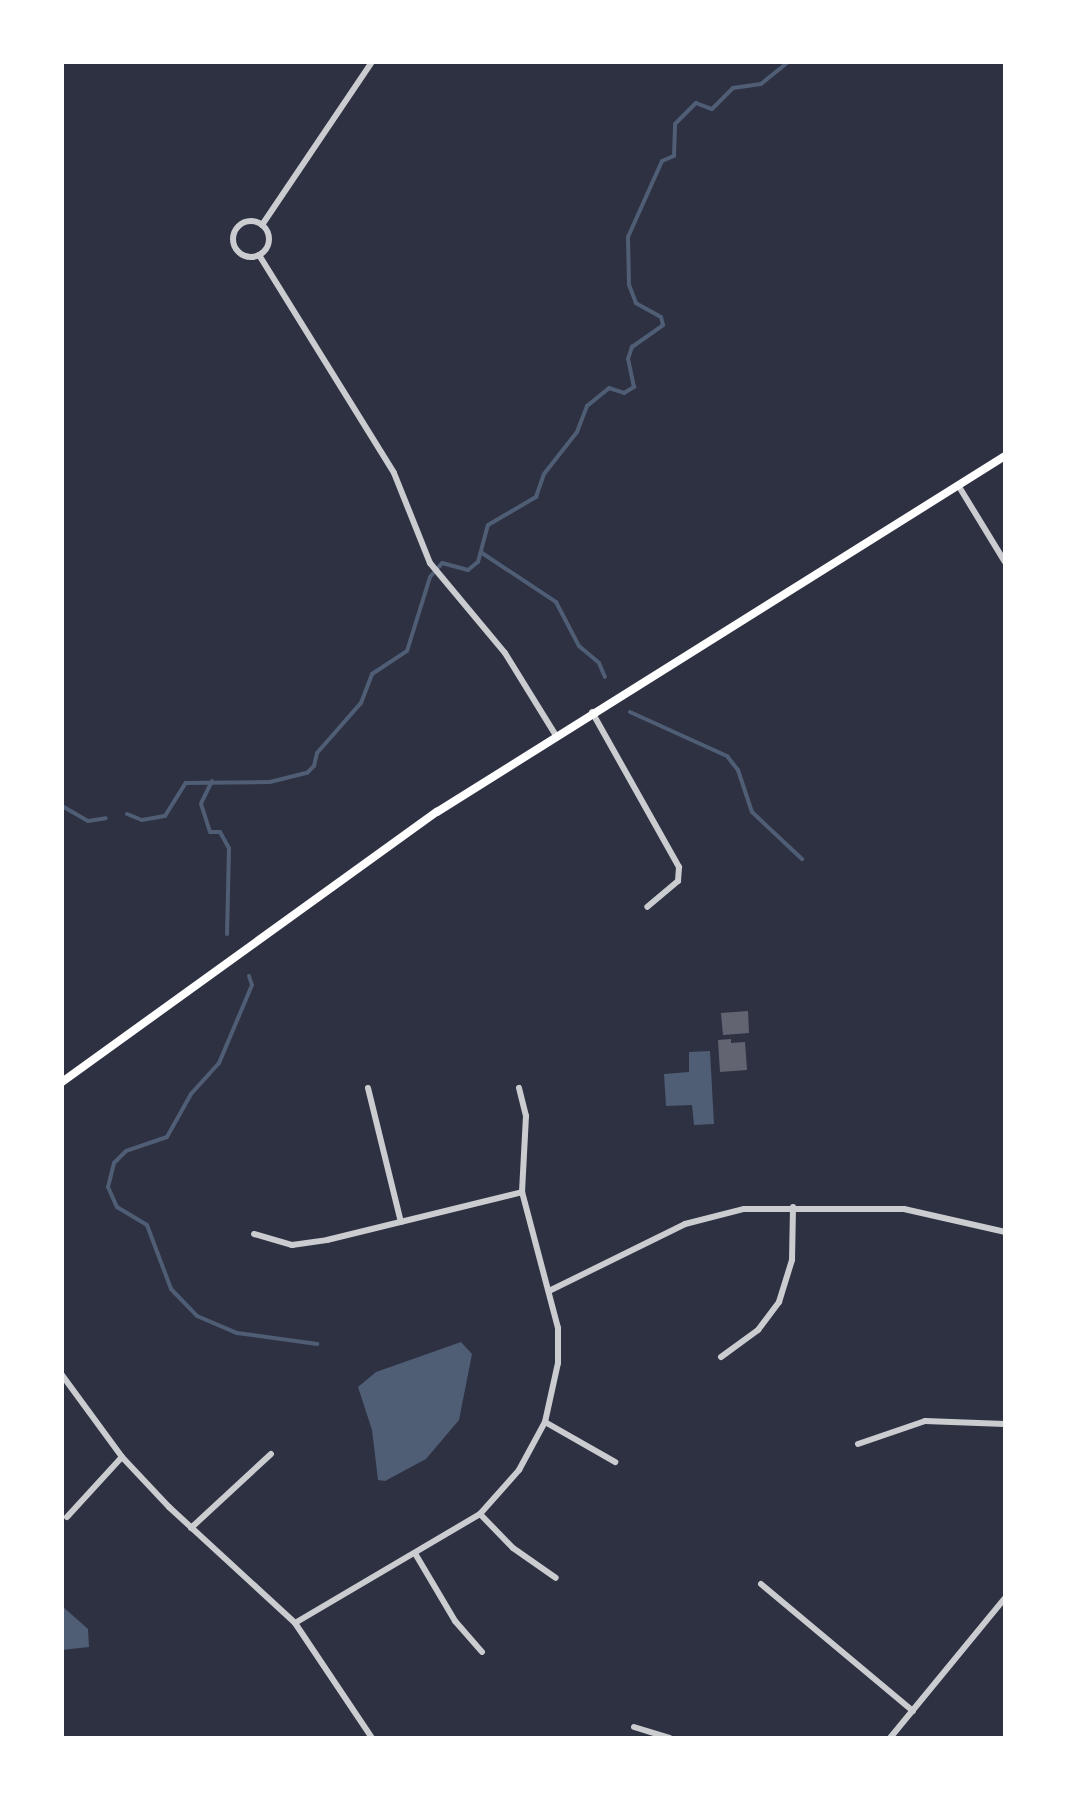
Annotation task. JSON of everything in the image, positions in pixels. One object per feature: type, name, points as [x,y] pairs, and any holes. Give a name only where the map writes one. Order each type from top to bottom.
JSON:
[{"type":"main road","points":[[62,1082],[355,868],[555,734],[1005,456]]},
{"type":"street","points":[[262,225],[372,62]]},
{"type":"street","points":[[259,255],[241,254],[233,240],[245,222],[262,225]]},
{"type":"street","points":[[259,255],[268,241],[262,225]]},
{"type":"street","points":[[259,255],[394,473],[430,563],[505,653],[555,734]]},
{"type":"street","points":[[958,485],[1005,562]]},
{"type":"street","points":[[592,712],[679,867],[678,881],[647,907]]},
{"type":"street","points":[[368,1088],[401,1222]]},
{"type":"street","points":[[295,1623],[416,1555],[480,1514],[519,1470],[545,1422],[558,1363],[551,1290],[522,1192],[526,1116],[519,1088]]},
{"type":"street","points":[[254,1234],[292,1245],[522,1192]]},
{"type":"street","points":[[721,1357],[758,1330],[779,1302],[792,1260],[793,1207]]},
{"type":"street","points":[[551,1290],[685,1224],[744,1209],[904,1209],[1005,1232]]},
{"type":"street","points":[[62,1375],[122,1457],[191,1528],[295,1623],[372,1738]]},
{"type":"street","points":[[858,1444],[925,1421],[1005,1424]]},
{"type":"street","points":[[545,1422],[615,1462]]},
{"type":"street","points":[[191,1528],[271,1454]]},
{"type":"street","points":[[67,1517],[122,1457]]},
{"type":"street","points":[[480,1514],[513,1548],[556,1578]]},
{"type":"street","points":[[416,1555],[455,1621],[482,1652]]},
{"type":"street","points":[[761,1584],[913,1711]]},
{"type":"street","points":[[890,1738],[1005,1598]]},
{"type":"street","points":[[634,1727],[651,1728],[669,1738]]},
{"type":"water","points":[[710,1051],[714,1124],[694,1125],[692,1105],[666,1106],[664,1074],[689,1072],[689,1052]]},
{"type":"water","points":[[461,1342],[472,1354],[459,1420],[426,1459],[385,1481],[378,1480],[372,1430],[358,1387],[376,1372]]},
{"type":"water","points":[[62,1606],[88,1629],[89,1647],[62,1650]]},
{"type":"building","points":[[748,1011],[749,1033],[723,1035],[721,1013]]},
{"type":"building","points":[[731,1039],[731,1043],[745,1042],[747,1070],[720,1072],[718,1040]]},
{"type":"waterway","points":[[127,814],[142,820],[165,816],[186,783],[270,782],[307,773],[314,766],[317,753],[361,703],[372,674],[407,651],[430,577],[442,563],[468,570],[478,562],[488,525],[536,497],[544,474],[577,432],[587,406],[609,388],[624,393],[634,387],[628,359],[632,347],[663,325],[661,317],[636,303],[629,285],[628,237],[662,161],[674,156],[675,124],[696,103],[712,109],[733,88],[761,84],[788,62]]},
{"type":"waterway","points":[[482,553],[556,602],[579,646],[599,663],[605,677]]},
{"type":"waterway","points":[[630,712],[727,756],[738,770],[752,812],[802,859]]},
{"type":"waterway","points":[[212,781],[201,804],[210,832],[220,832],[229,848],[227,934]]},
{"type":"waterway","points":[[62,806],[88,821],[106,818]]},
{"type":"waterway","points":[[249,976],[252,985],[219,1063],[191,1094],[167,1137],[126,1151],[114,1163],[108,1187],[117,1207],[147,1225],[171,1289],[197,1316],[237,1333],[317,1344]]}]
